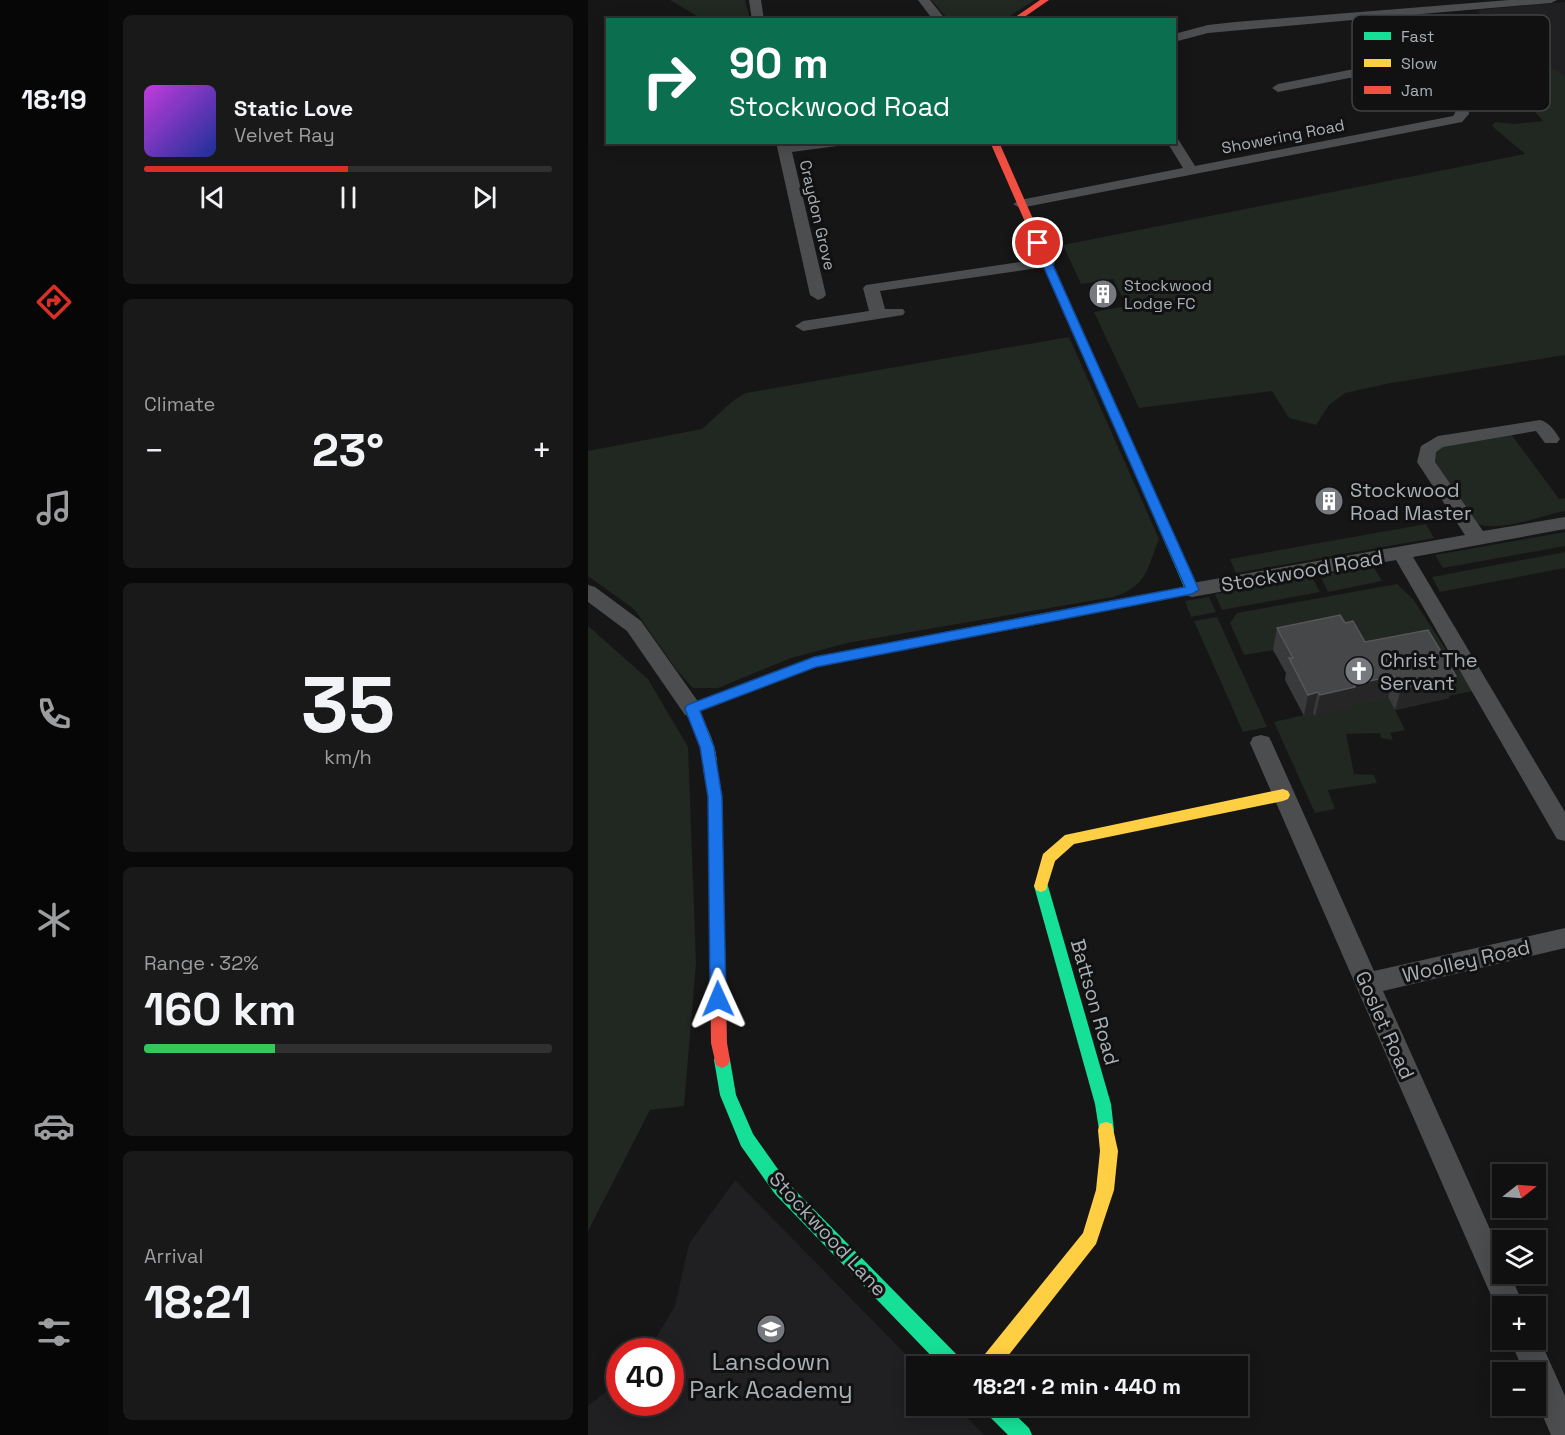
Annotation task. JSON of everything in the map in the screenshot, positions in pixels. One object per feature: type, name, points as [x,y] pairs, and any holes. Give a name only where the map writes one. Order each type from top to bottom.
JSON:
[{"type":"street","points":[[755,0],[758,18]]},
{"type":"street","points":[[924,0],[938,18]]},
{"type":"street","points":[[1017,18],[1046,0]]},
{"type":"street","points":[[1176,37],[1208,29],[1333,13],[1389,13],[1551,0]]},
{"type":"street","points":[[1278,88],[1352,74]]},
{"type":"street","name":"Showering Road","points":[[1020,204],[1457,118],[1461,111]]},
{"type":"street","points":[[784,146],[810,144]]},
{"type":"street","points":[[995,144],[1192,590]]},
{"type":"street","points":[[1174,144],[1192,171]]},
{"type":"street","name":"Craydon Grove","points":[[784,146],[818,295]]},
{"type":"street","points":[[878,314],[871,288],[1047,262]]},
{"type":"street","points":[[803,326],[897,312]]},
{"type":"street","points":[[1478,539],[1429,467],[1425,458],[1427,450],[1438,442],[1540,425],[1551,440]]},
{"type":"street","name":"Stockwood Road","points":[[692,709],[814,662],[1192,590],[1565,523]]},
{"type":"street","points":[[1401,553],[1565,832]]},
{"type":"street","name":"Stockwood Lane","points":[[588,592],[634,626],[692,709],[707,747],[715,797],[719,1043],[728,1095],[747,1140],[781,1188],[944,1356]]},
{"type":"street","name":"Goslet Road","points":[[1261,743],[1506,1296]]},
{"type":"street","name":"Battson Road","points":[[996,1356],[1090,1238],[1104,1190],[1109,1151],[1103,1104],[1041,885],[1048,858],[1070,840],[1283,795]]},
{"type":"street","name":"Woolley Road","points":[[1367,984],[1565,938]]},
{"type":"street","points":[[1529,1350],[1565,1431]]},
{"type":"street","points":[[1003,1416],[1022,1435]]},
{"type":"shaded area","points":[[670,0],[745,0],[750,18],[700,18]]},
{"type":"shaded area","points":[[931,0],[1035,0],[1006,18],[947,18]]},
{"type":"shaded area","points":[[1565,2],[1565,120],[1543,121],[1534,111],[1550,111],[1550,15],[1481,15],[1477,10]]},
{"type":"shaded area","points":[[1550,66],[1565,77],[1565,355],[1391,383],[1345,393],[1329,405],[1316,425],[1289,418],[1272,391],[1139,408],[1094,312],[1127,306],[1113,279],[1081,284],[1063,245],[1525,154],[1492,126],[1495,122],[1514,124],[1543,121],[1534,111],[1550,111]]},
{"type":"shaded area","points":[[1069,337],[1159,539],[1144,576],[1140,582],[1124,592],[1113,597],[847,643],[791,658],[718,688],[693,688],[676,669],[634,609],[588,576],[588,451],[702,429],[734,400],[746,393]]},
{"type":"shaded area","points":[[1511,434],[1559,499],[1565,498],[1565,511],[1518,523],[1481,525],[1469,517],[1459,502],[1434,462],[1434,454],[1440,447]]},
{"type":"shaded area","points":[[1426,524],[1434,538],[1236,573],[1230,559]]},
{"type":"shaded area","points":[[1565,532],[1565,546],[1443,568],[1435,555]]},
{"type":"shaded area","points":[[1565,552],[1565,568],[1440,592],[1432,577]]},
{"type":"shaded area","points":[[1373,566],[1382,581],[1328,592],[1320,575]]},
{"type":"shaded area","points":[[1312,577],[1320,592],[1222,610],[1215,594]]},
{"type":"shaded area","points":[[1397,584],[1413,599],[1473,691],[1448,696],[1273,650],[1244,655],[1230,623],[1237,613]]},
{"type":"shaded area","points":[[1209,597],[1216,612],[1191,617],[1185,601]]},
{"type":"shaded area","points":[[1217,617],[1267,727],[1243,732],[1194,621]]},
{"type":"shaded area","points":[[588,626],[648,679],[688,747],[696,963],[684,1106],[650,1110],[588,1231]]},
{"type":"shaded area","points":[[1387,694],[1405,730],[1390,733],[1393,740],[1381,738],[1380,733],[1346,734],[1354,774],[1374,775],[1377,783],[1328,790],[1335,809],[1315,813],[1274,722],[1350,708],[1349,705]]},
{"type":"shaded area","name":"Lansdown Park Academy","points":[[735,1180],[907,1356],[906,1416],[965,1416],[984,1435],[588,1435],[588,1406],[606,1391],[606,1416],[684,1416],[684,1338],[656,1338],[675,1306],[689,1244]]},
{"type":"building","points":[[1340,615],[1345,623],[1353,621],[1365,642],[1428,630],[1456,676],[1401,689],[1394,676],[1354,684],[1355,687],[1320,695],[1318,692],[1308,695],[1289,658],[1293,658],[1277,628]]},
{"type":"traffic: fast","points":[[1003,626],[1192,590],[1116,418]]},
{"type":"traffic: fast","points":[[1041,886],[1103,1104],[1106,1130]]},
{"type":"traffic: fast","points":[[722,1060],[728,1095],[747,1140],[781,1188],[944,1356]]},
{"type":"traffic: fast","points":[[1003,1416],[1022,1435]]},
{"type":"traffic: slow","points":[[710,768],[707,747],[692,709],[814,662],[1003,626]]},
{"type":"traffic: slow","points":[[1041,886],[1048,858],[1070,839],[1283,795]]},
{"type":"traffic: slow","points":[[996,1356],[1090,1238],[1105,1190],[1109,1151],[1106,1130]]},
{"type":"traffic: jam","points":[[1017,18],[1045,0]]},
{"type":"traffic: jam","points":[[995,144],[1116,418]]},
{"type":"traffic: jam","points":[[710,768],[715,797],[719,1043],[722,1060]]},
{"type":"place","name":"Stockwood Lodge FC","points":[[1103,294]]},
{"type":"place","name":"Stockwood Road Master","points":[[1329,501]]},
{"type":"place","name":"Christ The Servant","points":[[1359,671]]},
{"type":"place","name":"Lansdown Park Academy","points":[[771,1329]]},
{"type":"route","points":[[718,999],[715,797],[707,747],[692,709],[774,675],[814,662],[1192,590],[1038,243]]}]
